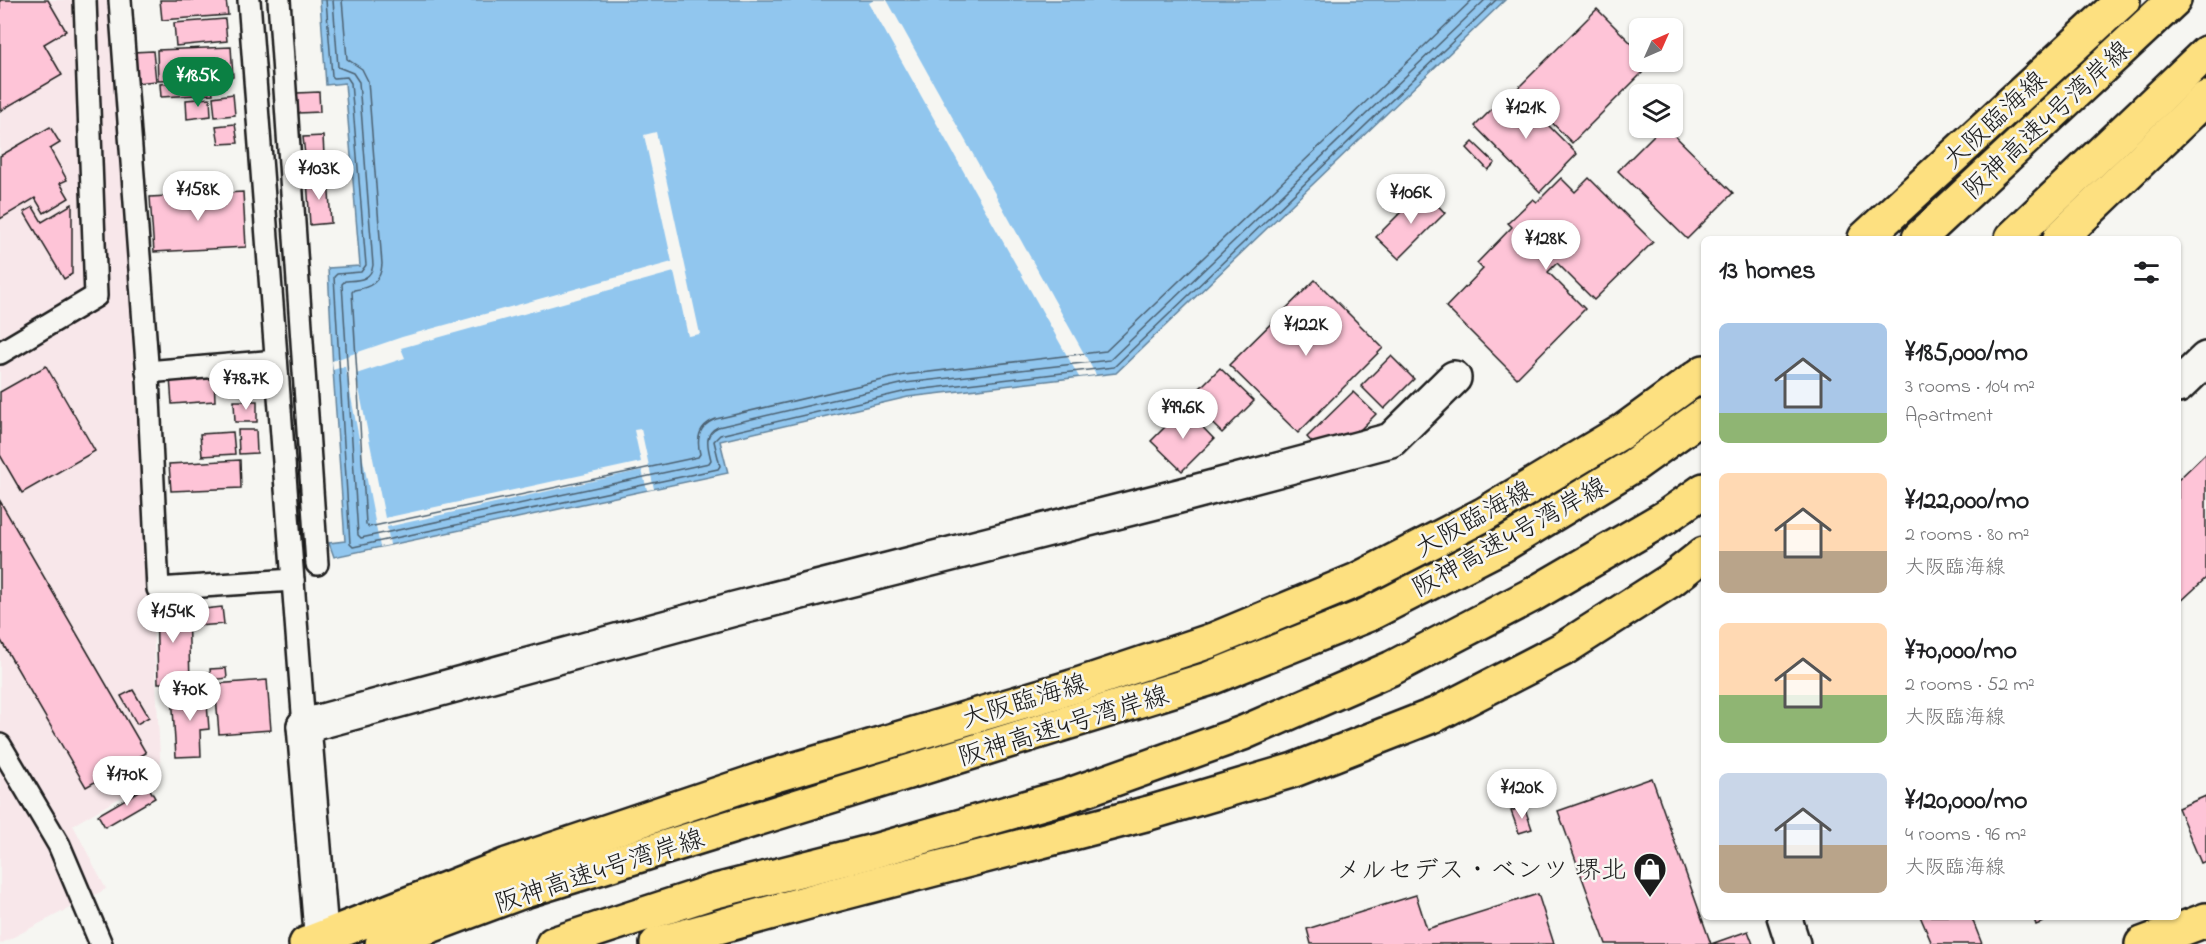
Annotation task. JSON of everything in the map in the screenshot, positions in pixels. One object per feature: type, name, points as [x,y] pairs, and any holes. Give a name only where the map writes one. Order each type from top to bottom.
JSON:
[{"type":"main road","name":"大阪臨海線","points":[[1867,236],[2123,0]]},
{"type":"main road","name":"阪神高速4号湾岸線","points":[[1921,236],[2174,0]]},
{"type":"main road","points":[[2014,236],[2206,53]]},
{"type":"main road","points":[[2062,236],[2206,98]]},
{"type":"main road","name":"大阪臨海線","points":[[316,942],[507,865],[758,780],[1072,687],[1213,640],[1357,580],[1483,515],[1623,431],[1701,374]]},
{"type":"main road","name":"阪神高速4号湾岸線","points":[[382,944],[521,892],[1219,675],[1367,615],[1503,545],[1635,465],[1701,417]]},
{"type":"main road","points":[[553,944],[712,892],[874,851],[1067,796],[1243,733],[1392,668],[1522,601],[1666,517],[1701,492]]},
{"type":"main road","points":[[657,944],[822,897],[1149,813],[1294,770],[1437,714],[1563,649],[1671,580],[1701,556]]},
{"type":"main road","points":[[2142,944],[2206,920]]},
{"type":"street","points":[[2181,383],[2206,359]]},
{"type":"street","points":[[316,942],[304,726],[734,609],[1391,440],[1454,378]]},
{"type":"street","points":[[1785,920],[1793,944]]},
{"type":"lane","points":[[0,353],[96,296],[85,0]]},
{"type":"lane","points":[[120,0],[147,372],[158,589],[293,580]]},
{"type":"lane","points":[[249,0],[304,726]]},
{"type":"lane","points":[[279,0],[317,564]]},
{"type":"lane","points":[[147,372],[276,361]]},
{"type":"lane","points":[[0,745],[59,845],[101,944]]},
{"type":"shaded area","points":[[0,0],[113,0],[138,356],[161,774],[73,825],[106,889],[0,944]]},
{"type":"water","points":[[320,0],[1505,0],[1116,373],[908,397],[720,441],[728,473],[334,557],[329,543],[345,541],[328,268],[360,266],[345,83],[326,85]]},
{"type":"pier","points":[[874,0],[887,0],[1096,375],[1079,377],[869,3]]},
{"type":"pier","points":[[656,132],[700,334],[688,336],[674,272],[401,348],[405,358],[356,374],[385,518],[641,462],[634,430],[641,429],[654,489],[647,490],[642,470],[387,527],[390,545],[380,547],[345,366],[333,370],[332,361],[402,337],[672,262],[644,135]]},
{"type":"building","points":[[0,0],[48,0],[66,31],[44,44],[62,75],[0,111]]},
{"type":"building","points":[[160,0],[226,0],[228,15],[162,20]]},
{"type":"building","points":[[1597,9],[1629,41],[1629,72],[1643,72],[1572,143],[1518,88]]},
{"type":"building","points":[[225,19],[227,41],[176,46],[174,23]]},
{"type":"building","points":[[231,47],[233,77],[158,80],[157,50]]},
{"type":"building","points":[[153,51],[156,81],[136,83],[133,52]]},
{"type":"building","points":[[211,80],[213,94],[161,97],[160,84]]},
{"type":"building","points":[[1512,89],[1577,154],[1540,192],[1475,126]]},
{"type":"building","points":[[319,92],[320,112],[298,113],[297,93]]},
{"type":"building","points":[[233,94],[235,115],[215,117],[213,97]]},
{"type":"building","points":[[210,98],[211,116],[187,119],[186,100]]},
{"type":"building","points":[[235,124],[238,143],[219,144],[216,126]]},
{"type":"building","points":[[50,127],[60,143],[50,149],[67,180],[60,183],[69,198],[44,213],[35,198],[0,219],[0,156]]},
{"type":"building","points":[[323,136],[324,155],[305,155],[303,137]]},
{"type":"building","points":[[1651,138],[1677,138],[1733,193],[1687,239],[1618,171]]},
{"type":"building","points":[[1473,142],[1495,163],[1488,170],[1467,148]]},
{"type":"building","points":[[328,178],[331,223],[310,225],[307,179]]},
{"type":"building","points":[[1561,178],[1575,192],[1589,178],[1653,242],[1594,300],[1557,263],[1548,272],[1585,309],[1517,378],[1446,307],[1483,269],[1477,263],[1512,227],[1508,223],[1533,199],[1537,202]]},
{"type":"building","points":[[1423,190],[1445,213],[1399,259],[1376,237]]},
{"type":"building","points":[[243,192],[246,247],[154,252],[150,197]]},
{"type":"building","points":[[72,204],[72,274],[64,279],[24,212],[33,207],[42,222]]},
{"type":"building","points":[[1315,280],[1383,348],[1298,433],[1229,365]]},
{"type":"building","points":[[1391,356],[1414,379],[1384,409],[1361,386]]},
{"type":"building","points":[[46,366],[95,451],[22,493],[0,455],[0,392]]},
{"type":"building","points":[[1220,368],[1254,401],[1222,433],[1188,400]]},
{"type":"building","points":[[254,372],[255,391],[234,392],[233,373]]},
{"type":"building","points":[[214,375],[215,401],[172,404],[170,377]]},
{"type":"building","points":[[1353,392],[1376,414],[1353,437],[1317,448],[1307,437]]},
{"type":"building","points":[[234,401],[257,401],[257,422],[235,422]]},
{"type":"building","points":[[1184,408],[1214,439],[1182,471],[1151,441]]},
{"type":"building","points":[[238,430],[256,430],[257,453],[239,454]]},
{"type":"building","points":[[233,432],[235,454],[202,456],[200,434]]},
{"type":"building","points":[[2206,453],[2206,578],[2181,601],[2181,477]]},
{"type":"building","points":[[240,460],[241,488],[171,491],[169,464]]},
{"type":"building","points":[[0,501],[146,753],[86,787],[0,639]]},
{"type":"building","points":[[156,606],[188,606],[190,683],[158,683]]},
{"type":"building","points":[[222,607],[224,624],[196,626],[195,610]]},
{"type":"building","points":[[226,668],[227,678],[211,680],[210,669]]},
{"type":"building","points":[[267,680],[271,730],[219,734],[215,684]]},
{"type":"building","points":[[133,690],[149,717],[137,724],[121,696]]},
{"type":"building","points":[[206,691],[209,729],[200,730],[201,756],[176,757],[172,693]]},
{"type":"building","points":[[1652,778],[1711,944],[1606,944],[1558,811]]},
{"type":"building","points":[[148,786],[155,798],[105,827],[98,815]]},
{"type":"building","points":[[2206,796],[2206,861],[2201,863],[2181,815],[2181,807]]},
{"type":"building","points":[[1524,806],[1532,829],[1519,833],[1511,811]]},
{"type":"building","points":[[1538,894],[1554,944],[1311,944],[1307,929],[1416,895],[1427,929]]},
{"type":"building","points":[[1922,920],[1973,920],[1982,944],[1932,944]]},
{"type":"building","points":[[2034,920],[2048,920],[2036,925]]},
{"type":"building","points":[[1748,931],[1753,944],[1711,944]]},
{"type":"place","name":"メルセデス・ベンツ 堺北","points":[[1650,898]]}]
